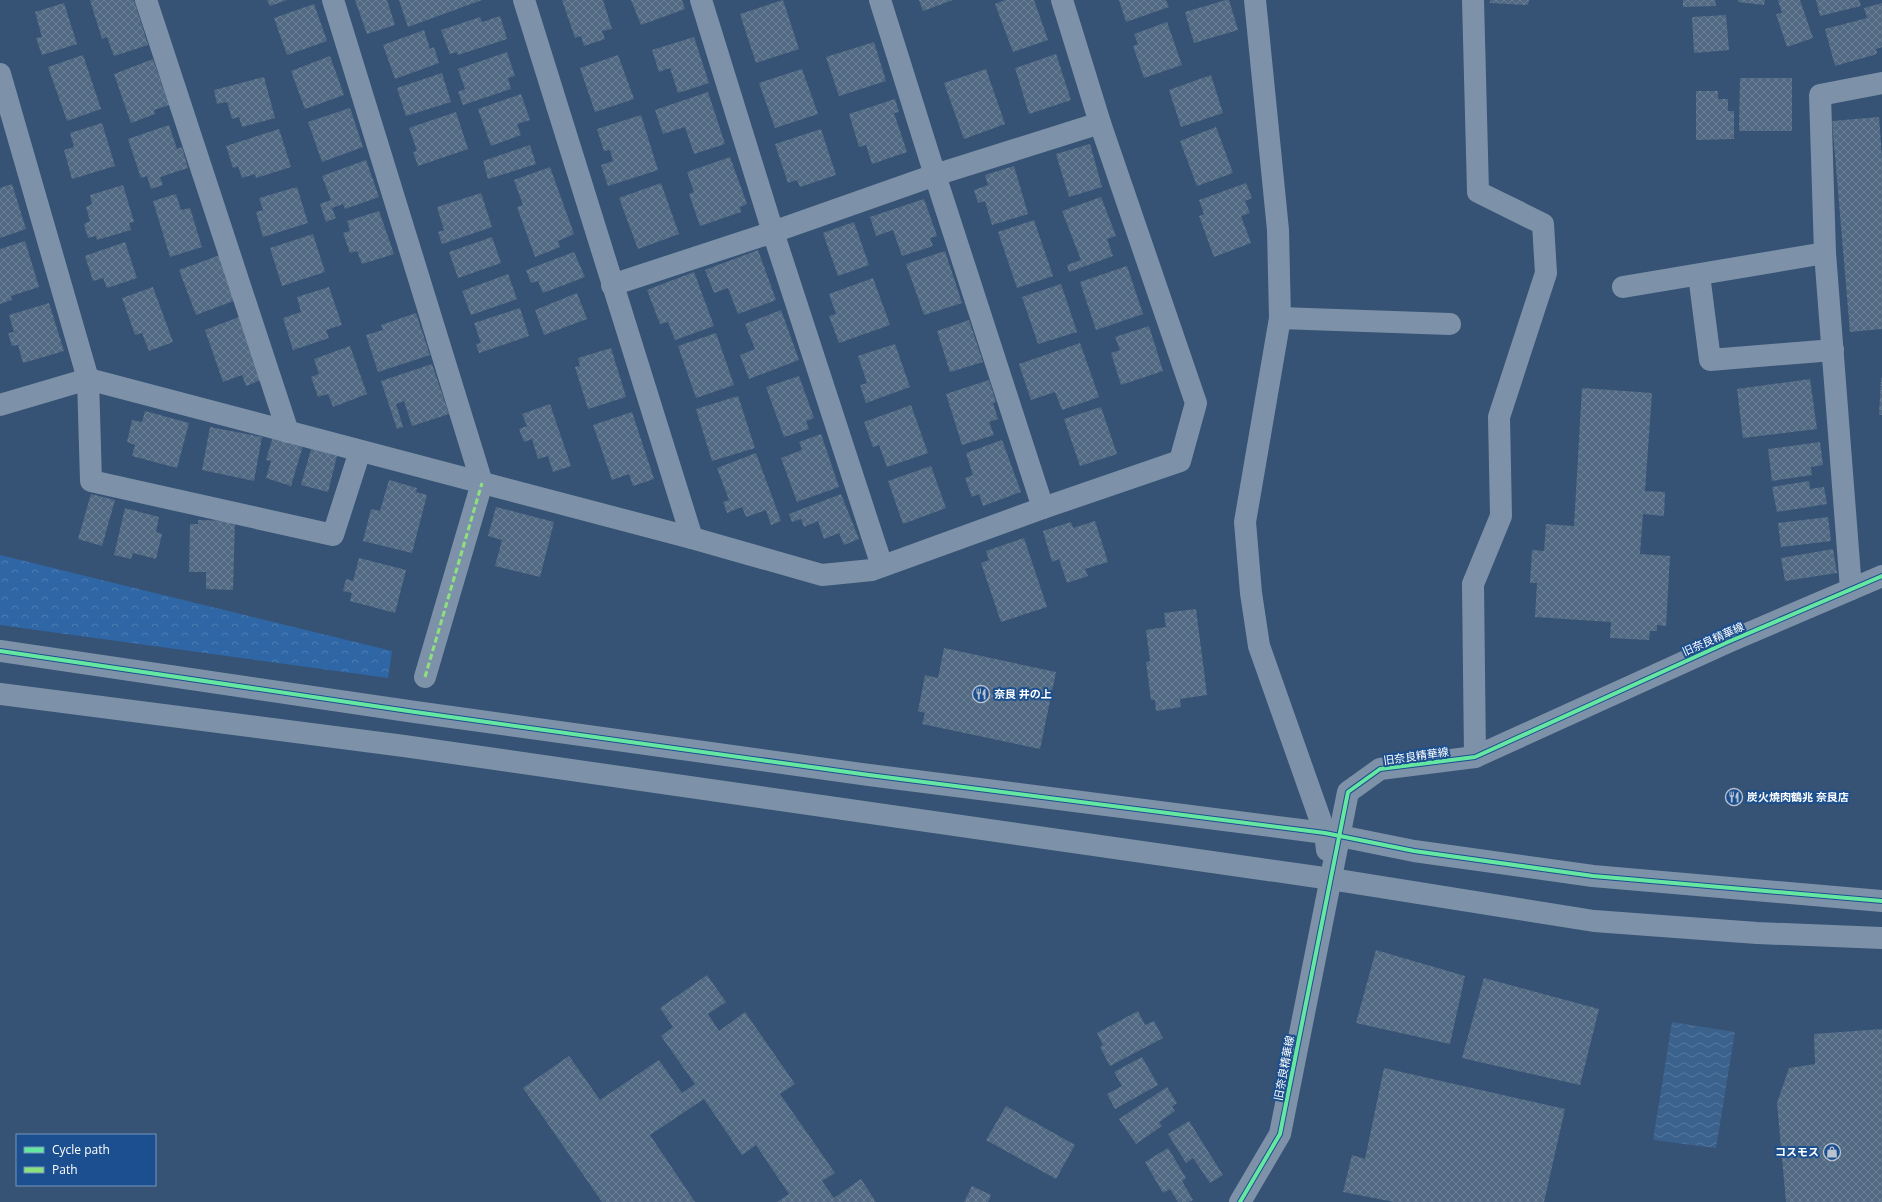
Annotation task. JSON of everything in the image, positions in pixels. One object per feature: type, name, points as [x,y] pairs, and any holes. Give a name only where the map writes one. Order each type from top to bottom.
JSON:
[{"type":"street","points":[[146,0],[288,432]]},
{"type":"street","points":[[333,0],[482,483],[425,677]]},
{"type":"street","points":[[524,0],[692,538]]},
{"type":"street","points":[[701,0],[773,232],[882,566]]},
{"type":"street","points":[[880,0],[1043,508]]},
{"type":"street","points":[[0,405],[88,379],[692,538],[822,574],[872,570],[1043,508],[1180,461],[1196,403],[1100,123],[1062,0]]},
{"type":"street","points":[[1255,0],[1278,230],[1280,318],[1245,522],[1250,593],[1259,646],[1333,834]]},
{"type":"street","points":[[1473,0],[1478,192],[1543,224],[1546,273],[1499,417],[1501,516],[1474,584],[1475,757]]},
{"type":"street","points":[[0,74],[88,379],[91,481],[333,535],[360,451]]},
{"type":"street","points":[[1851,589],[1826,253],[1820,96],[1882,83]]},
{"type":"street","points":[[612,285],[773,232],[935,175],[1100,123]]},
{"type":"street","points":[[1623,287],[1826,253]]},
{"type":"street","points":[[1700,275],[1710,360],[1833,350]]},
{"type":"street","points":[[1280,318],[1450,324]]},
{"type":"street","name":"旧奈良精華線","points":[[1240,1202],[1280,1134],[1331,879],[1333,834],[1348,792],[1380,769],[1475,757],[1720,645],[1882,576]]},
{"type":"street","points":[[0,651],[414,712],[869,775],[1333,834],[1414,851],[1594,876],[1882,901]]},
{"type":"street","points":[[0,694],[404,746],[1331,879],[1594,921],[1757,933],[1882,938]]},
{"type":"green space","points":[[0,555],[392,651],[388,678],[0,625]]},
{"type":"water","points":[[1672,1022],[1735,1032],[1716,1148],[1653,1140]]},
{"type":"building","points":[[90,0],[134,0],[148,45],[114,56],[107,37],[102,39]]},
{"type":"building","points":[[267,0],[287,0],[270,6]]},
{"type":"building","points":[[355,0],[387,0],[395,25],[367,34]]},
{"type":"building","points":[[399,0],[482,0],[408,27]]},
{"type":"building","points":[[562,0],[603,0],[612,29],[602,31],[605,39],[584,46],[581,36],[575,38]]},
{"type":"building","points":[[631,0],[682,0],[685,9],[641,25]]},
{"type":"building","points":[[783,0],[799,49],[756,63],[740,14]]},
{"type":"building","points":[[919,0],[953,0],[923,11]]},
{"type":"building","points":[[1005,0],[1034,0],[1048,40],[1013,52],[995,4]]},
{"type":"building","points":[[1119,0],[1166,0],[1169,7],[1126,22]]},
{"type":"building","points":[[1229,0],[1238,30],[1194,43],[1185,12]]},
{"type":"building","points":[[1490,0],[1529,0],[1528,5],[1490,3]]},
{"type":"building","points":[[1683,0],[1715,0],[1716,6],[1683,7]]},
{"type":"building","points":[[1738,0],[1765,0],[1764,5],[1738,2]]},
{"type":"building","points":[[1778,0],[1800,0],[1813,38],[1787,47],[1776,14],[1782,13]]},
{"type":"building","points":[[1816,0],[1859,0],[1861,6],[1820,16]]},
{"type":"building","points":[[64,3],[77,44],[42,55],[36,38],[42,37],[35,12]]},
{"type":"building","points":[[1882,3],[1882,47],[1876,49],[1877,54],[1835,66],[1825,29],[1867,18],[1864,8]]},
{"type":"building","points":[[314,4],[327,41],[287,55],[274,18]]},
{"type":"building","points":[[1726,15],[1729,50],[1694,53],[1692,17]]},
{"type":"building","points":[[500,16],[507,39],[458,55],[457,52],[450,54],[441,30],[480,17],[482,22]]},
{"type":"building","points":[[1167,22],[1182,65],[1144,78],[1133,46],[1138,44],[1134,34]]},
{"type":"building","points":[[424,30],[430,49],[434,47],[439,63],[395,79],[383,45]]},
{"type":"building","points":[[694,37],[709,83],[678,93],[670,68],[659,72],[652,50]]},
{"type":"building","points":[[874,42],[886,81],[839,96],[826,57]]},
{"type":"building","points":[[507,52],[515,76],[508,78],[511,89],[463,105],[458,92],[465,89],[458,69]]},
{"type":"building","points":[[1056,54],[1071,100],[1029,114],[1015,68]]},
{"type":"building","points":[[83,55],[101,109],[67,121],[48,67]]},
{"type":"building","points":[[618,55],[634,99],[595,112],[580,68]]},
{"type":"building","points":[[330,56],[344,95],[305,109],[291,71]]},
{"type":"building","points":[[153,59],[169,105],[154,110],[155,114],[131,123],[114,74]]},
{"type":"building","points":[[802,69],[818,114],[775,128],[759,83]]},
{"type":"building","points":[[986,69],[1005,124],[964,139],[944,83]]},
{"type":"building","points":[[442,73],[451,102],[406,116],[397,88]]},
{"type":"building","points":[[1211,75],[1223,113],[1181,127],[1169,90]]},
{"type":"building","points":[[264,77],[275,118],[242,127],[239,117],[232,119],[227,102],[217,104],[214,90]]},
{"type":"building","points":[[1740,78],[1792,78],[1792,131],[1739,131]]},
{"type":"building","points":[[1696,91],[1718,91],[1718,99],[1728,99],[1728,111],[1734,111],[1734,139],[1696,140]]},
{"type":"building","points":[[708,92],[725,144],[694,154],[685,127],[663,134],[655,110]]},
{"type":"building","points":[[521,94],[530,120],[517,124],[521,135],[491,146],[478,109]]},
{"type":"building","points":[[895,99],[899,112],[894,113],[907,152],[872,164],[866,145],[859,147],[849,114]]},
{"type":"building","points":[[350,108],[363,147],[322,162],[308,122]]},
{"type":"building","points":[[456,112],[468,149],[418,166],[413,152],[417,151],[409,128]]},
{"type":"building","points":[[641,115],[658,170],[608,186],[601,165],[613,161],[610,150],[604,151],[597,129]]},
{"type":"building","points":[[1879,117],[1882,157],[1882,329],[1850,332],[1832,121]]},
{"type":"building","points":[[102,123],[115,166],[72,179],[64,150],[74,147],[70,133]]},
{"type":"building","points":[[169,125],[177,149],[182,147],[188,168],[160,177],[163,185],[151,189],[147,176],[141,178],[128,139]]},
{"type":"building","points":[[1216,127],[1233,173],[1197,186],[1180,141]]},
{"type":"building","points":[[279,129],[291,167],[256,178],[255,174],[242,178],[238,166],[233,168],[226,146]]},
{"type":"building","points":[[821,129],[836,175],[800,187],[797,180],[788,183],[775,144]]},
{"type":"building","points":[[1090,144],[1102,187],[1069,197],[1056,154]]},
{"type":"building","points":[[530,145],[536,164],[488,179],[483,161]]},
{"type":"building","points":[[730,157],[747,204],[740,207],[741,212],[700,226],[689,194],[694,192],[687,172]]},
{"type":"building","points":[[366,160],[379,197],[345,209],[343,204],[332,208],[336,218],[326,222],[320,204],[331,200],[322,176]]},
{"type":"building","points":[[1014,166],[1028,214],[992,225],[985,201],[978,203],[974,190],[988,185],[985,175]]},
{"type":"building","points":[[550,167],[574,234],[558,241],[560,247],[535,257],[517,207],[523,205],[514,180]]},
{"type":"building","points":[[661,183],[679,234],[638,249],[619,198]]},
{"type":"building","points":[[1246,183],[1252,198],[1245,201],[1250,213],[1241,216],[1251,243],[1214,257],[1199,216],[1204,214],[1199,200]]},
{"type":"building","points":[[12,184],[26,229],[0,238],[0,188]]},
{"type":"building","points":[[123,185],[134,222],[129,223],[131,230],[97,240],[96,236],[88,238],[84,224],[90,221],[86,207],[92,204],[90,195]]},
{"type":"building","points":[[297,187],[308,223],[263,237],[256,212],[263,210],[259,198]]},
{"type":"building","points":[[481,193],[492,227],[442,244],[438,232],[444,230],[437,207]]},
{"type":"building","points":[[176,194],[181,210],[190,208],[202,247],[170,257],[153,201]]},
{"type":"building","points":[[1101,197],[1116,236],[1107,239],[1113,256],[1069,272],[1067,265],[1081,260],[1062,211]]},
{"type":"building","points":[[924,199],[937,236],[930,238],[933,246],[902,256],[893,230],[876,236],[870,217]]},
{"type":"building","points":[[379,211],[394,254],[362,264],[357,251],[350,253],[343,233],[350,231],[347,221]]},
{"type":"building","points":[[1034,220],[1053,276],[1017,288],[998,232]]},
{"type":"building","points":[[854,222],[869,265],[838,276],[823,233]]},
{"type":"building","points":[[313,234],[325,272],[282,286],[270,248]]},
{"type":"building","points":[[492,237],[501,263],[458,278],[449,252]]},
{"type":"building","points":[[25,241],[39,287],[11,296],[12,300],[0,304],[0,249]]},
{"type":"building","points":[[125,242],[137,278],[107,288],[103,278],[93,281],[85,256]]},
{"type":"building","points":[[758,250],[776,300],[738,314],[728,288],[714,293],[705,270]]},
{"type":"building","points":[[945,251],[962,303],[924,315],[906,264]]},
{"type":"building","points":[[574,252],[585,277],[543,293],[538,281],[531,283],[526,270]]},
{"type":"building","points":[[220,255],[236,300],[196,315],[179,270]]},
{"type":"building","points":[[1127,266],[1143,314],[1096,330],[1080,282]]},
{"type":"building","points":[[694,272],[714,326],[675,340],[668,322],[660,324],[647,290]]},
{"type":"building","points":[[508,274],[517,299],[471,315],[462,291]]},
{"type":"building","points":[[873,278],[890,325],[839,343],[829,316],[836,314],[829,294]]},
{"type":"building","points":[[1061,284],[1077,332],[1038,344],[1022,297]]},
{"type":"building","points":[[153,287],[173,342],[149,351],[142,333],[135,335],[122,298]]},
{"type":"building","points":[[329,287],[342,325],[326,330],[329,338],[293,350],[283,318],[301,312],[297,297]]},
{"type":"building","points":[[577,293],[587,319],[544,335],[535,310]]},
{"type":"building","points":[[49,303],[64,351],[23,363],[18,345],[12,346],[8,333],[14,332],[9,315]]},
{"type":"building","points":[[520,308],[529,336],[479,353],[476,344],[481,343],[474,323]]},
{"type":"building","points":[[781,310],[799,360],[749,379],[740,355],[755,349],[745,324]]},
{"type":"building","points":[[416,313],[430,355],[378,372],[366,335],[383,330],[381,325]]},
{"type":"building","points":[[239,317],[261,380],[246,386],[242,375],[223,382],[205,330]]},
{"type":"building","points":[[969,320],[983,362],[950,372],[937,331]]},
{"type":"building","points":[[1149,326],[1163,371],[1121,385],[1111,353],[1120,350],[1115,337]]},
{"type":"building","points":[[716,333],[734,385],[696,398],[678,346]]},
{"type":"building","points":[[1080,343],[1099,397],[1062,410],[1055,392],[1031,400],[1019,364]]},
{"type":"building","points":[[895,344],[910,387],[866,403],[860,385],[867,383],[858,356]]},
{"type":"building","points":[[350,346],[367,394],[333,407],[328,394],[318,397],[311,377],[319,374],[314,359]]},
{"type":"building","points":[[611,348],[626,397],[588,409],[575,367],[580,366],[578,358]]},
{"type":"building","points":[[432,364],[449,414],[412,426],[404,401],[396,404],[403,427],[397,429],[381,381]]},
{"type":"building","points":[[799,376],[814,418],[806,421],[809,429],[784,437],[766,387]]},
{"type":"building","points":[[1881,378],[1882,415],[1879,415]]},
{"type":"building","points":[[1810,379],[1817,429],[1743,438],[1737,389]]},
{"type":"building","points":[[989,380],[996,402],[993,403],[998,419],[989,422],[994,435],[962,445],[946,394]]},
{"type":"building","points":[[1582,388],[1652,393],[1645,491],[1665,492],[1664,516],[1643,514],[1640,554],[1670,556],[1666,626],[1657,625],[1657,631],[1650,631],[1649,640],[1610,638],[1611,622],[1535,617],[1537,583],[1530,583],[1532,550],[1544,551],[1546,524],[1574,526]]},
{"type":"building","points":[[738,396],[755,448],[712,461],[696,409]]},
{"type":"building","points":[[550,404],[571,466],[553,472],[548,456],[538,459],[532,439],[524,442],[519,429],[527,426],[522,414]]},
{"type":"building","points":[[911,405],[928,453],[887,467],[879,445],[873,447],[864,422]]},
{"type":"building","points":[[1101,407],[1117,454],[1080,466],[1064,419]]},
{"type":"building","points":[[145,411],[189,423],[177,468],[132,456],[135,445],[127,442],[132,420],[142,422]]},
{"type":"building","points":[[632,412],[654,479],[633,486],[629,474],[612,480],[593,425]]},
{"type":"building","points":[[210,427],[262,437],[254,481],[202,470]]},
{"type":"building","points":[[274,433],[304,442],[291,486],[266,478],[271,461],[266,460]]},
{"type":"building","points":[[821,434],[839,487],[797,502],[781,458],[802,450],[799,442]]},
{"type":"building","points":[[1002,440],[1021,492],[983,506],[979,494],[972,497],[965,478],[973,475],[966,453]]},
{"type":"building","points":[[1820,442],[1823,465],[1811,467],[1812,475],[1772,481],[1768,449]]},
{"type":"building","points":[[311,449],[337,456],[328,492],[301,485]]},
{"type":"building","points":[[756,453],[781,521],[771,525],[766,510],[746,517],[742,507],[727,513],[723,502],[729,500],[717,468]]},
{"type":"building","points":[[931,466],[946,508],[903,524],[888,481]]},
{"type":"building","points":[[389,480],[417,488],[416,492],[427,495],[412,553],[363,541],[371,509],[380,511]]},
{"type":"building","points":[[1809,481],[1810,489],[1824,487],[1827,504],[1777,512],[1772,487]]},
{"type":"building","points":[[91,494],[115,500],[102,546],[78,539]]},
{"type":"building","points":[[841,494],[859,539],[844,545],[839,533],[824,539],[818,521],[804,527],[801,519],[792,522],[789,514]]},
{"type":"building","points":[[496,507],[554,522],[540,577],[495,566],[502,540],[488,536]]},
{"type":"building","points":[[125,508],[159,517],[156,532],[162,534],[156,559],[133,553],[131,559],[114,555]]},
{"type":"building","points":[[1828,517],[1831,541],[1781,547],[1778,523]]},
{"type":"building","points":[[198,520],[235,521],[233,590],[206,589],[206,572],[189,572],[190,524],[198,524]]},
{"type":"building","points":[[1095,521],[1108,562],[1085,569],[1088,576],[1067,583],[1059,559],[1052,562],[1043,531],[1071,522],[1073,528]]},
{"type":"building","points":[[1024,538],[1047,607],[1001,622],[981,563],[989,560],[986,551]]},
{"type":"building","points":[[1833,549],[1837,573],[1785,581],[1781,558]]},
{"type":"building","points":[[359,558],[406,570],[395,613],[350,601],[352,593],[343,591],[346,579],[353,581]]},
{"type":"building","points":[[1196,609],[1207,695],[1180,699],[1181,707],[1156,711],[1155,700],[1151,700],[1146,662],[1150,661],[1146,630],[1166,627],[1164,613]]},
{"type":"building","points":[[944,648],[1056,672],[1040,749],[922,724],[925,713],[918,711],[925,675],[938,678]]},
{"type":"building","points":[[1376,950],[1465,976],[1450,1044],[1356,1023]]},
{"type":"building","points":[[707,975],[726,1002],[708,1014],[719,1031],[745,1012],[795,1084],[780,1094],[835,1173],[822,1181],[834,1198],[861,1179],[876,1202],[777,1202],[789,1194],[756,1145],[742,1155],[704,1099],[650,1135],[695,1202],[602,1202],[523,1088],[569,1056],[600,1100],[659,1060],[682,1093],[695,1084],[661,1036],[673,1027],[660,1008]]},
{"type":"building","points":[[1484,978],[1599,1009],[1580,1085],[1462,1058]]},
{"type":"building","points":[[1138,1011],[1145,1025],[1154,1021],[1163,1038],[1110,1066],[1100,1047],[1103,1045],[1097,1033]]},
{"type":"building","name":"コスモス","points":[[1882,1029],[1882,1202],[1786,1202],[1777,1103],[1789,1068],[1815,1064],[1814,1034]]},
{"type":"building","points":[[1142,1057],[1158,1085],[1115,1109],[1107,1094],[1122,1086],[1114,1072]]},
{"type":"building","points":[[1384,1068],[1565,1109],[1544,1202],[1394,1202],[1343,1192],[1352,1155],[1365,1159]]},
{"type":"building","points":[[1167,1087],[1177,1103],[1172,1107],[1175,1111],[1159,1122],[1162,1126],[1136,1144],[1119,1119]]},
{"type":"building","points":[[1006,1106],[1075,1145],[1056,1179],[986,1140]]},
{"type":"building","points":[[1189,1121],[1223,1175],[1210,1183],[1193,1158],[1186,1163],[1168,1134]]},
{"type":"building","points":[[1168,1148],[1186,1178],[1182,1181],[1193,1200],[1189,1202],[1178,1202],[1170,1189],[1163,1193],[1145,1162]]},
{"type":"building","points":[[972,1186],[991,1195],[988,1202],[964,1202]]},
{"type":"marked path","points":[[425,677],[482,483]]},
{"type":"cycle path","points":[[1240,1202],[1280,1134],[1348,792],[1380,769],[1475,757],[1728,642],[1882,576]]},
{"type":"cycle path","points":[[0,651],[415,712],[869,775],[1325,833],[1414,851],[1593,876],[1882,901]]},
{"type":"place","name":"奈良 井の上","points":[[981,694]]},
{"type":"place","name":"炭火焼肉鶴兆 奈良店","points":[[1734,797]]},
{"type":"place","name":"コスモス","points":[[1832,1152]]}]
